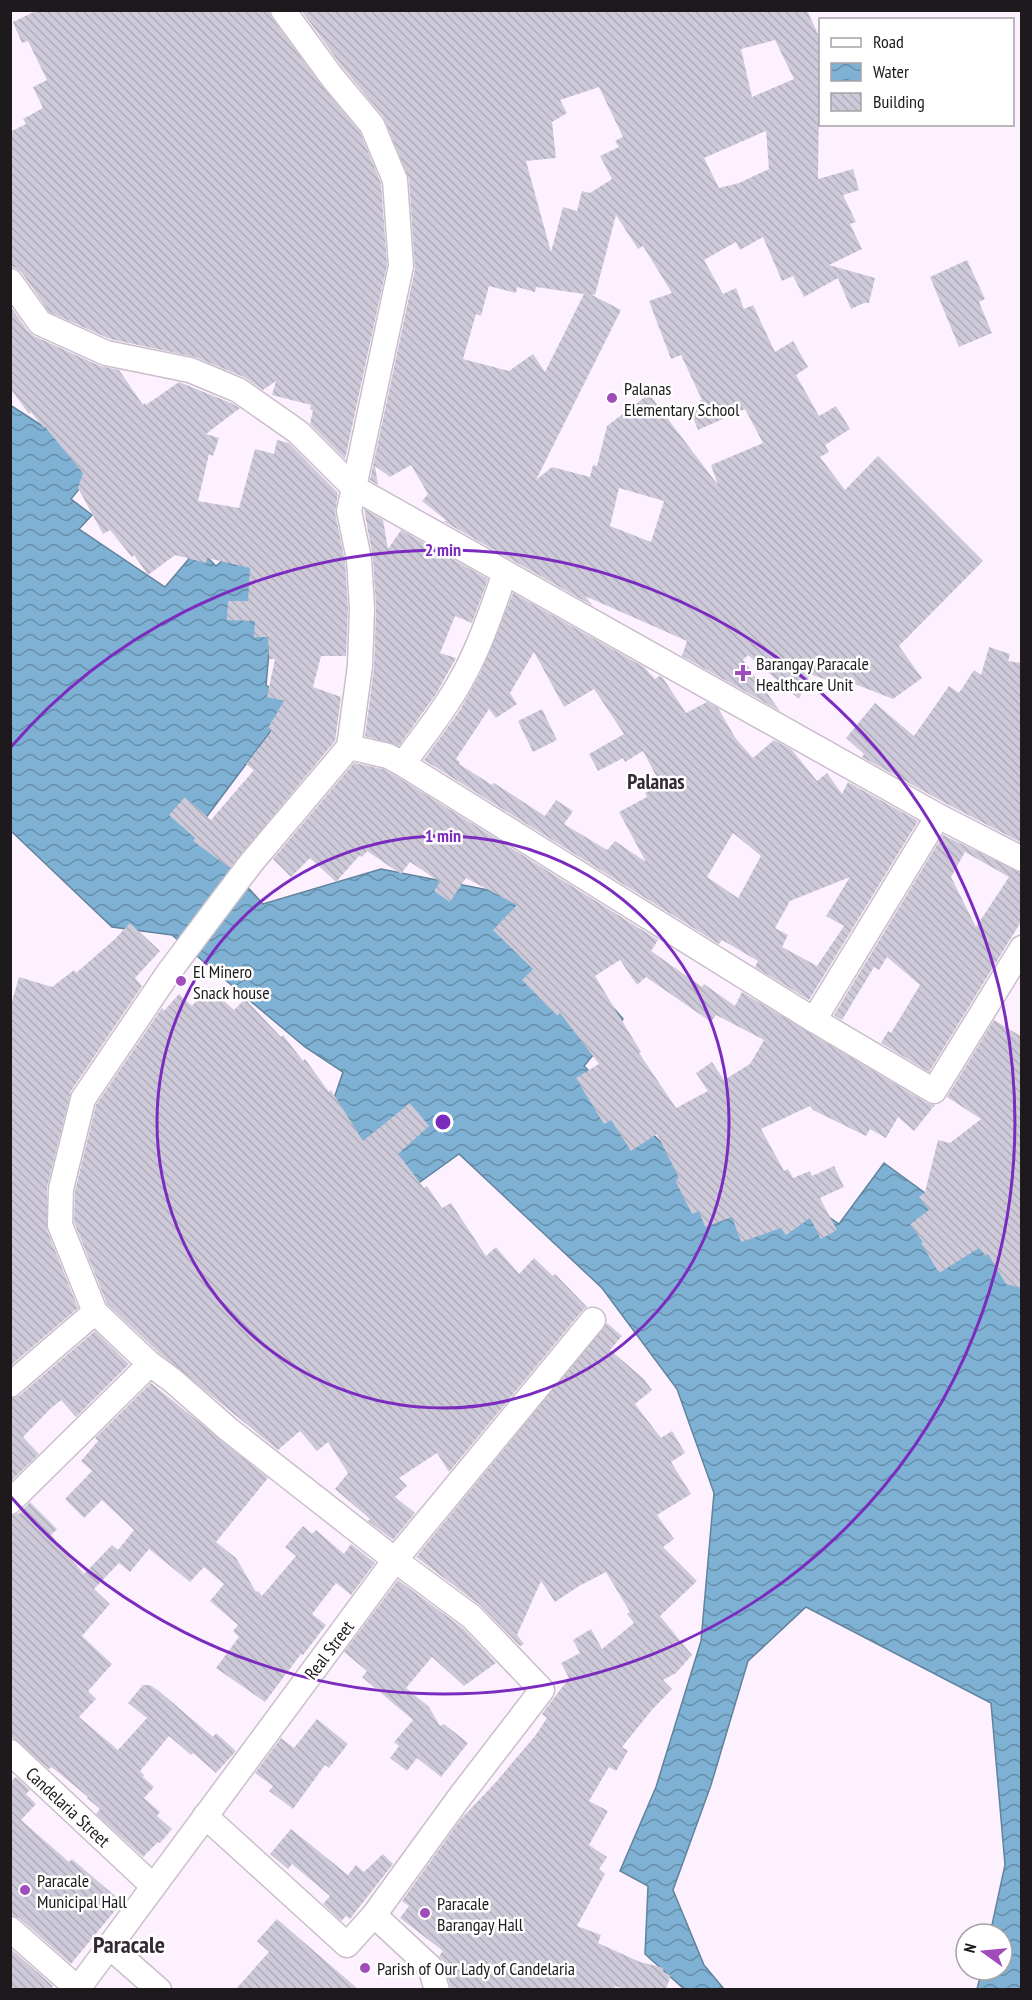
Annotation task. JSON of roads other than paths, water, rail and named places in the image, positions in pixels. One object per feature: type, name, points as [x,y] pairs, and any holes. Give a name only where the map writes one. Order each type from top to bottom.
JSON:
[{"type":"street","points":[[205,1816],[347,1945],[374,1915],[459,1798],[542,1690],[472,1617],[395,1560],[228,1429],[150,1364],[95,1312],[60,1226],[61,1189],[83,1099],[169,972],[251,863],[349,747],[360,666],[362,608],[358,559],[349,511],[400,266],[395,180],[372,125],[332,77],[283,10]]},
{"type":"street","points":[[10,281],[40,323],[106,353],[190,370],[238,390],[298,432],[353,487],[938,816],[1022,859]]},
{"type":"street","points":[[403,764],[436,720],[462,679],[485,628],[505,573]]},
{"type":"street","points":[[349,747],[388,756],[403,764],[813,1020],[934,1091],[1022,948]]},
{"type":"street","points":[[813,1020],[938,816]]},
{"type":"street","points":[[10,1385],[95,1312]]},
{"type":"street","name":"Real Street","points":[[78,1989],[395,1560],[593,1320]]},
{"type":"street","points":[[10,1502],[150,1364]]},
{"type":"street","name":"Candelaria Street","points":[[10,1752],[153,1886]]},
{"type":"street","points":[[374,1915],[430,1967],[437,1989]]},
{"type":"street","points":[[10,1929],[78,1989]]},
{"type":"street","points":[[110,1947],[159,1989]]},
{"type":"water","points":[[10,405],[100,463],[71,499],[92,515],[79,529],[165,587],[198,548],[216,566],[282,510],[266,685],[291,704],[196,831],[263,904],[381,869],[519,896],[623,1019],[584,1066],[687,1168],[807,1202],[839,1224],[884,1163],[1021,1263],[1021,1989],[977,1989],[979,1982],[1014,1982],[1014,1922],[993,1922],[1005,1865],[991,1703],[806,1607],[748,1661],[711,1785],[673,1890],[704,1965],[724,1989],[684,1989],[645,1954],[648,1886],[620,1871],[656,1787],[701,1641],[714,1493],[677,1389],[602,1288],[459,1154],[406,1192],[329,1113],[343,1072],[305,1047],[172,935],[112,927],[11,831]]},
{"type":"place","name":"Palanas Elementary School","points":[[612,398]]},
{"type":"place","name":"Barangay Paracale Healthcare Unit","points":[[743,673]]},
{"type":"place","name":"El Minero Snack house","points":[[181,981]]},
{"type":"place","name":"Paracale Municipal Hall","points":[[25,1890]]},
{"type":"place","name":"Paracale Barangay Hall","points":[[425,1913]]},
{"type":"place","name":"Parish of Our Lady of Candelaria","points":[[365,1968]]},
{"type":"district","name":"Palanas","points":[[656,781]]},
{"type":"district","name":"Paracale","points":[[129,1944]]}]
